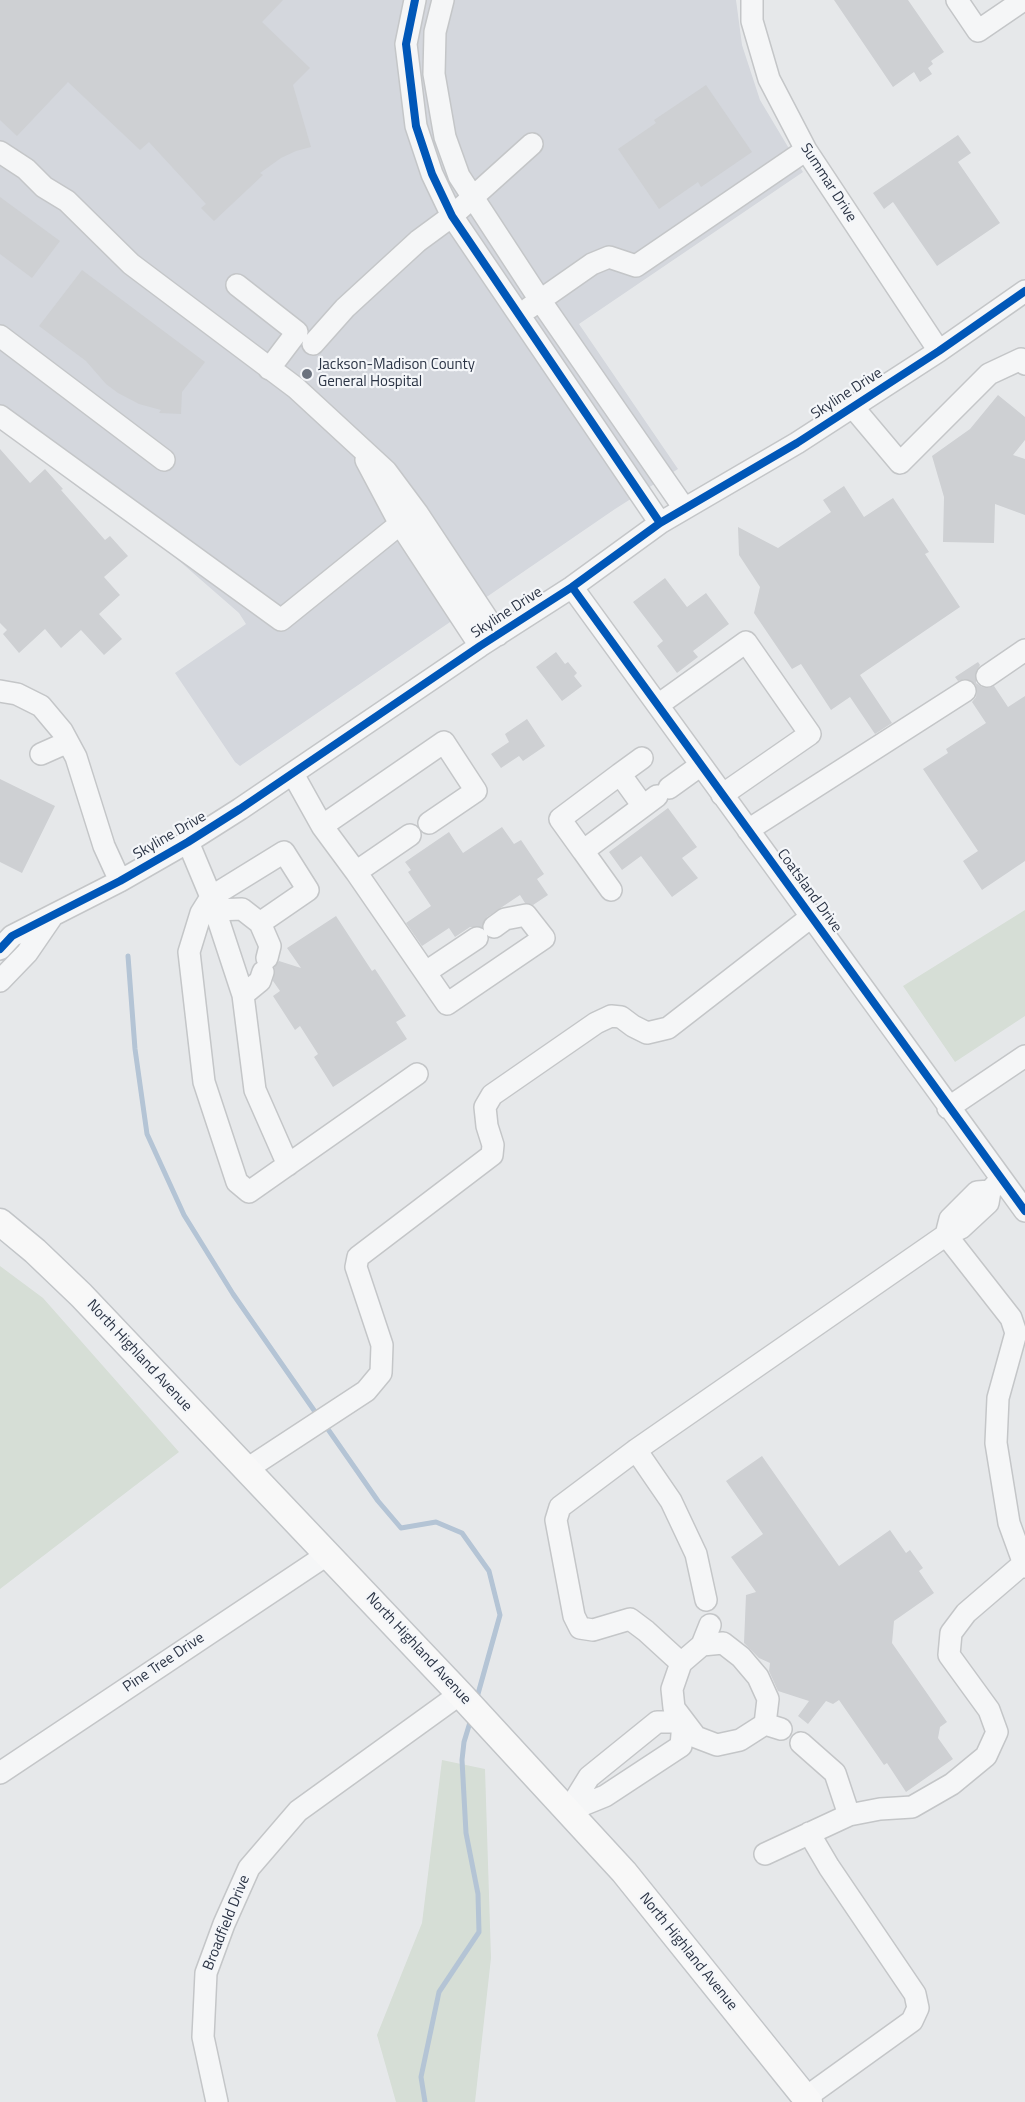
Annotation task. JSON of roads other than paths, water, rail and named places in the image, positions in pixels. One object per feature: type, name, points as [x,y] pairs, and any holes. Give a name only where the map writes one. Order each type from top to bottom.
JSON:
[{"type":"main road","name":"North Highland Avenue","points":[[0,1222],[81,1294],[460,1694],[568,1811],[624,1872],[807,2100]]},
{"type":"street","points":[[415,0],[406,44],[416,126],[432,174],[452,216],[660,522]]},
{"type":"street","points":[[443,0],[435,32],[434,74],[449,152],[459,176],[540,300],[684,508]]},
{"type":"street","name":"Summar Drive","points":[[752,0],[752,21],[769,79],[806,150],[939,350]]},
{"type":"street","points":[[957,0],[978,31],[1019,3],[1017,0]]},
{"type":"street","points":[[312,344],[345,308],[418,241],[452,216],[532,144]]},
{"type":"street","points":[[520,314],[592,264],[609,257],[636,266],[806,150]]},
{"type":"street","points":[[0,152],[26,169],[44,187],[67,202],[132,264],[181,299],[296,388],[360,449],[373,477],[409,519],[498,635]]},
{"type":"street","points":[[237,285],[297,332],[268,368]]},
{"type":"street","name":"Skyline Drive","points":[[0,949],[12,936],[120,881],[188,842],[293,774],[480,646],[572,586],[660,522],[798,443],[1025,291]]},
{"type":"street","points":[[0,336],[164,460]]},
{"type":"street","points":[[852,406],[900,463],[989,374],[1021,359],[1025,364]]},
{"type":"street","points":[[0,416],[281,620],[409,519]]},
{"type":"street","points":[[409,519],[480,646]]},
{"type":"street","name":"Coatsland Drive","points":[[572,586],[948,1108],[995,1186],[1025,1212]]},
{"type":"street","points":[[658,705],[746,642],[810,734],[722,795]]},
{"type":"street","points":[[987,676],[1025,650]]},
{"type":"street","points":[[0,691],[17,694],[41,706],[62,731],[76,757],[104,846],[120,881]]},
{"type":"street","points":[[748,830],[964,691]]},
{"type":"street","points":[[41,754],[68,742]]},
{"type":"street","points":[[322,826],[444,742],[476,791],[429,823]]},
{"type":"street","points":[[611,890],[560,819],[642,758]]},
{"type":"street","points":[[583,851],[701,765]]},
{"type":"street","points":[[293,774],[322,826],[447,1004],[544,938],[526,915],[505,919],[426,972]]},
{"type":"street","points":[[620,774],[656,797]]},
{"type":"street","points":[[356,872],[410,835]]},
{"type":"street","points":[[188,842],[213,904],[243,995],[255,1090],[288,1165]]},
{"type":"street","points":[[260,924],[308,890],[284,852],[200,913],[189,952],[204,1082],[237,1182],[249,1192],[417,1074]]},
{"type":"street","points":[[213,904],[242,910],[260,924],[270,946],[260,981],[243,995]]},
{"type":"street","points":[[0,981],[27,953],[54,914]]},
{"type":"street","points":[[247,1469],[366,1391],[381,1373],[382,1345],[356,1267],[358,1257],[492,1155],[493,1146],[484,1107],[492,1095],[596,1024],[611,1016],[621,1017],[647,1033],[668,1028],[811,917]]},
{"type":"street","points":[[948,1108],[1025,1056]]},
{"type":"street","points":[[680,1663],[646,1630],[630,1619],[593,1630],[580,1628],[574,1616],[556,1520],[560,1507],[636,1450],[946,1236],[950,1219],[977,1192],[995,1186]]},
{"type":"street","points":[[765,1854],[849,1814],[880,1809],[912,1807],[952,1784],[986,1756],[997,1732],[989,1710],[949,1655],[951,1633],[966,1613],[1024,1565],[1009,1523],[996,1443],[998,1398],[1016,1332],[1011,1318],[946,1236]]},
{"type":"street","points":[[636,1450],[671,1501],[696,1554],[706,1600]]},
{"type":"street","name":"Pine Tree Drive","points":[[0,1773],[328,1554]]},
{"type":"street","points":[[702,1645],[723,1643],[741,1657],[758,1677],[768,1699],[773,1727],[740,1740],[717,1745],[696,1737],[674,1708],[672,1689],[680,1663],[702,1645],[710,1625]]},
{"type":"street","name":"Broadfield Drive","points":[[217,2102],[204,2037],[206,1973],[224,1924],[249,1868],[298,1811],[460,1694]]},
{"type":"street","points":[[568,1811],[589,1777],[657,1722],[683,1722]]},
{"type":"street","points":[[568,1811],[605,1796],[681,1746],[683,1722]]},
{"type":"street","points":[[801,1743],[835,1773],[849,1814]]},
{"type":"street","points":[[807,2100],[912,2021],[918,2008],[915,1994],[828,1867],[808,1833]]},
{"type":"waterway","points":[[128,956],[135,1049],[147,1134],[184,1215],[233,1294],[318,1416]]},
{"type":"waterway","points":[[325,1425],[378,1501],[401,1528],[436,1522],[462,1533],[489,1571],[500,1615],[476,1701]]},
{"type":"waterway","points":[[425,2102],[421,2077],[439,1992],[479,1932],[478,1894],[466,1833],[462,1760],[464,1742],[471,1719]]},
{"type":"place","name":"Jackson-Madison County General Hospital","points":[[307,374]]}]
